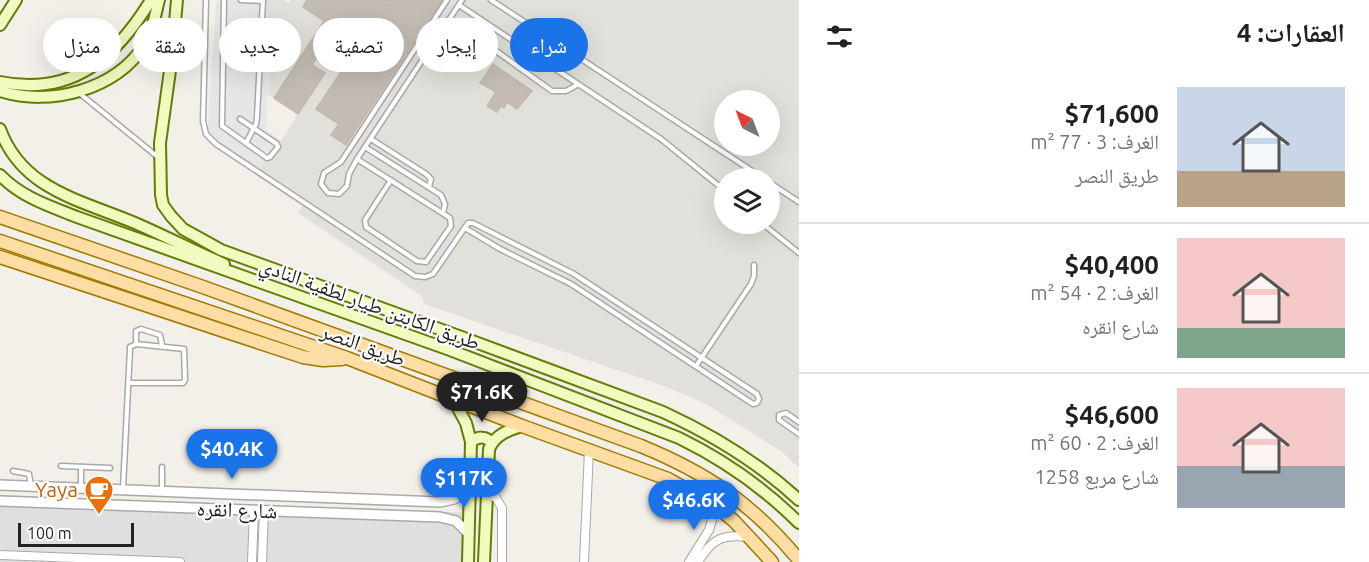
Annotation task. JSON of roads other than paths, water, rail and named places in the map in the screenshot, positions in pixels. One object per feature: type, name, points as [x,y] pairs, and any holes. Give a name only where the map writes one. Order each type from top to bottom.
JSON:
[{"type":"main road","points":[[0,25],[16,0]]},
{"type":"main road","points":[[0,82],[19,85],[50,83],[91,68],[124,40],[152,0]]},
{"type":"main road","points":[[0,91],[39,98],[55,97],[77,92],[108,78],[131,62],[144,45],[152,30],[159,0]]},
{"type":"main road","name":"طريق الكابتن طيار لطفية النادي","points":[[177,0],[159,158],[161,195],[164,205],[176,222],[196,238],[221,250],[467,339],[690,424],[741,454],[799,501]]},
{"type":"main road","points":[[0,129],[9,150],[19,164],[40,182],[55,191],[157,233],[227,266],[238,275]]},
{"type":"main road","name":"طريق الكابتن طيار لطفية النادي","points":[[0,175],[32,199],[77,217],[450,350],[679,438],[703,450],[742,475],[799,523]]},
{"type":"main road","name":"طريق النصر","points":[[0,217],[214,291],[674,460],[706,477],[736,497],[771,529],[799,560]]},
{"type":"main road","points":[[157,233],[171,231],[176,227],[176,222]]},
{"type":"main road","name":"طريق النصر","points":[[0,240],[347,358],[522,426],[668,479],[716,506],[772,562]]},
{"type":"main road","points":[[0,257],[303,357],[323,360],[347,358]]},
{"type":"main road","points":[[453,399],[466,423],[471,442],[468,562]]},
{"type":"main road","points":[[484,562],[488,455],[492,443],[504,433],[522,426]]},
{"type":"main road","points":[[471,442],[480,437],[487,438],[492,443]]},
{"type":"street","points":[[584,562],[589,450]]},
{"type":"street","name":"شارع انقره","points":[[0,485],[447,501]]},
{"type":"street","points":[[469,534],[460,524],[447,518],[450,510],[447,501],[470,488]]},
{"type":"street","points":[[486,492],[496,498],[502,508],[502,562]]},
{"type":"street","name":"شارع انقره","points":[[0,501],[447,518]]},
{"type":"street","points":[[688,562],[709,530],[716,506]]},
{"type":"street","points":[[252,562],[259,511]]},
{"type":"street","points":[[259,511],[262,562]]},
{"type":"street","points":[[698,562],[710,546],[720,538],[731,535],[749,537]]},
{"type":"street","points":[[0,555],[180,562]]},
{"type":"lane","points":[[206,0],[203,121],[206,134],[216,144],[415,276],[425,277],[433,274],[469,222],[473,223],[574,274],[757,394],[759,399],[757,403],[753,404],[571,284],[500,249],[465,228]]},
{"type":"lane","points":[[224,0],[221,123],[225,129],[268,158],[278,147],[276,142],[240,120]]},
{"type":"lane","points":[[241,0],[263,0],[257,117],[254,129],[246,143]]},
{"type":"lane","points":[[447,0],[341,162],[324,173],[321,180],[325,190],[331,194],[342,192],[347,186],[349,174],[357,159],[462,0]]},
{"type":"lane","points":[[490,0],[748,168]]},
{"type":"lane","points":[[459,5],[477,18]]},
{"type":"lane","points":[[498,33],[661,139],[714,182]]},
{"type":"lane","points":[[498,52],[552,90],[560,92],[577,85]]},
{"type":"lane","points":[[77,92],[159,158]]},
{"type":"lane","points":[[371,139],[429,176],[431,182],[429,187]]},
{"type":"lane","points":[[365,147],[443,197],[446,204],[442,213]]},
{"type":"lane","points":[[388,162],[394,153]]},
{"type":"lane","points":[[357,159],[391,180],[450,218],[451,226],[428,259],[420,262],[368,229],[365,223],[391,180]]},
{"type":"lane","points":[[780,190],[799,202]]},
{"type":"lane","points":[[776,234],[799,253]]},
{"type":"lane","points":[[696,366],[752,284],[754,266]]},
{"type":"lane","points":[[136,344],[136,331],[141,328],[162,336],[162,346]]},
{"type":"lane","points":[[123,490],[128,383],[130,349],[136,344],[184,349],[185,380],[183,383],[128,383]]},
{"type":"lane","points":[[799,422],[783,412],[778,418],[799,434]]},
{"type":"lane","points":[[60,466],[110,468]]},
{"type":"lane","points":[[162,466],[162,491]]},
{"type":"lane","points":[[81,467],[81,488]]},
{"type":"lane","points":[[13,471],[29,474],[31,486]]},
{"type":"place","name":"Yaya","points":[[99,516]]}]
